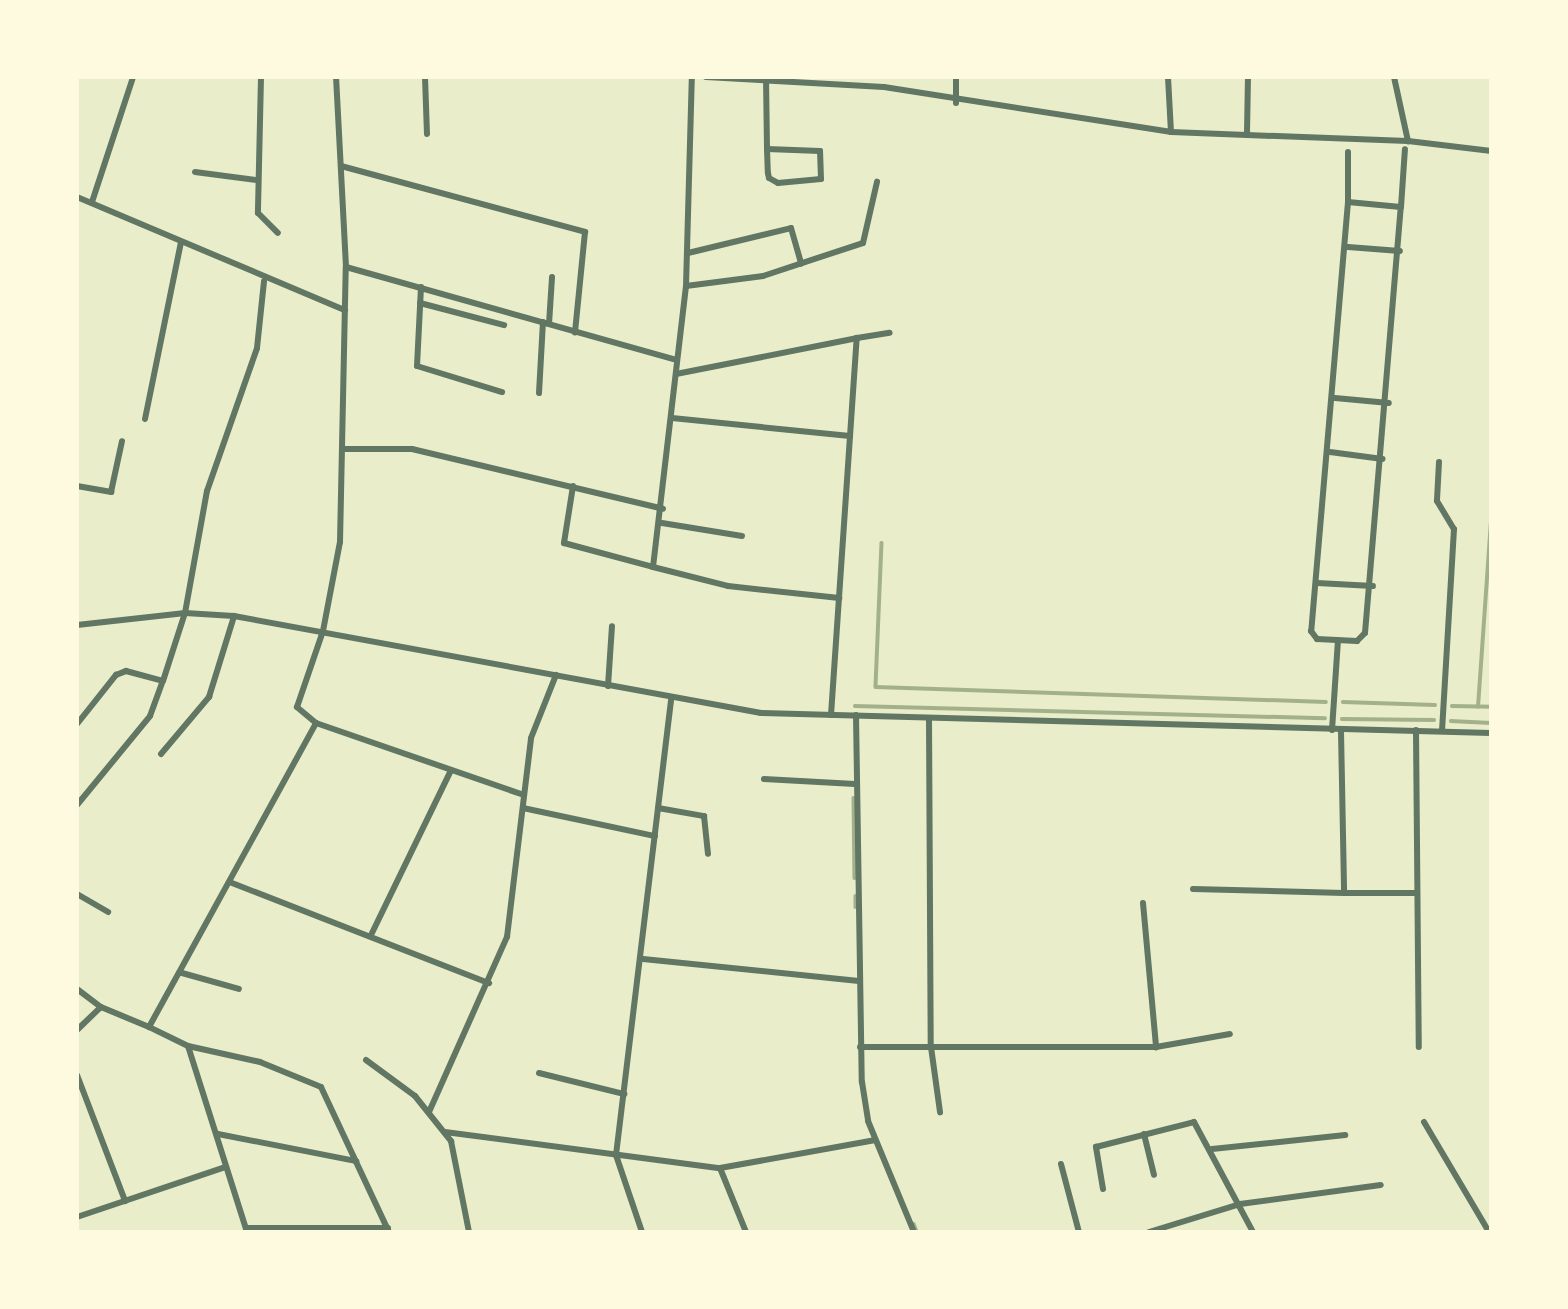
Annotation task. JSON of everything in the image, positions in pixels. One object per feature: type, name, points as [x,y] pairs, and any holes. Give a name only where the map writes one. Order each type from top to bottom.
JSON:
[{"type":"street","points":[[92,202],[133,77]]},
{"type":"street","points":[[261,77],[257,180],[260,222],[278,233]]},
{"type":"street","points":[[336,77],[346,267],[340,542],[323,631],[297,707],[316,723],[524,795]]},
{"type":"street","points":[[425,77],[427,134]]},
{"type":"street","points":[[653,567],[662,523],[676,360],[686,286],[692,77]]},
{"type":"street","points":[[706,77],[766,78],[884,87],[956,103],[1171,132],[1408,141],[1491,151]]},
{"type":"street","points":[[884,77],[884,87]]},
{"type":"street","points":[[956,77],[956,103]]},
{"type":"street","points":[[1168,77],[1171,132]]},
{"type":"street","points":[[1247,133],[1248,77]]},
{"type":"street","points":[[1394,77],[1408,141]]},
{"type":"street","points":[[766,78],[767,149],[772,181],[821,179],[820,151],[767,149]]},
{"type":"street","points":[[1348,152],[1348,247],[1311,634],[1338,640],[1363,636],[1373,586],[1389,403],[1405,149]]},
{"type":"street","points":[[341,166],[585,232],[575,333]]},
{"type":"street","points":[[195,172],[257,180]]},
{"type":"street","points":[[686,286],[740,281],[801,264],[869,237],[877,182]]},
{"type":"street","points":[[77,197],[264,281],[345,310]]},
{"type":"street","points":[[1348,202],[1401,206]]},
{"type":"street","points":[[688,253],[791,228],[801,264]]},
{"type":"street","points":[[145,419],[181,242]]},
{"type":"street","points":[[1348,247],[1400,251]]},
{"type":"street","points":[[346,267],[676,360]]},
{"type":"street","points":[[539,393],[552,277]]},
{"type":"street","points":[[77,805],[150,716],[163,681],[185,613],[207,491],[257,348],[264,281]]},
{"type":"street","points":[[421,288],[420,369],[502,392]]},
{"type":"street","points":[[468,315],[471,302]]},
{"type":"street","points":[[420,303],[504,325]]},
{"type":"street","points":[[676,374],[890,333]]},
{"type":"street","points":[[831,715],[857,338]]},
{"type":"street","points":[[1335,398],[1389,403]]},
{"type":"street","points":[[673,418],[850,436]]},
{"type":"street","points":[[77,486],[111,492],[122,441]]},
{"type":"street","points":[[342,449],[412,449],[573,485],[663,509]]},
{"type":"street","points":[[1330,452],[1383,459]]},
{"type":"street","points":[[1438,462],[1437,501],[1454,529],[1442,731]]},
{"type":"street","points":[[573,485],[564,543],[729,586],[839,598]]},
{"type":"street","points":[[662,523],[743,536]]},
{"type":"street","points":[[1317,583],[1373,586]]},
{"type":"street","points":[[77,625],[185,613],[234,616],[736,710],[929,719],[1491,733]]},
{"type":"street","points":[[161,754],[209,697],[234,616]]},
{"type":"street","points":[[608,686],[612,626]]},
{"type":"street","points":[[1338,640],[1336,730],[1344,893]]},
{"type":"street","points":[[77,724],[116,675],[126,671],[163,681]]},
{"type":"street","points":[[429,1112],[489,983],[507,937],[531,738],[556,675]]},
{"type":"street","points":[[642,1232],[616,1156],[643,959],[671,698]]},
{"type":"street","points":[[856,715],[860,1047],[875,1140],[914,1232]]},
{"type":"street","points":[[929,719],[931,1047],[940,1112]]},
{"type":"street","points":[[149,1027],[232,883],[316,723]]},
{"type":"street","points":[[1416,730],[1419,1047]]},
{"type":"street","points":[[372,933],[451,770]]},
{"type":"street","points":[[764,779],[855,784]]},
{"type":"street","points":[[523,808],[655,836]]},
{"type":"street","points":[[658,808],[704,816],[708,854]]},
{"type":"street","points":[[232,883],[372,933],[489,983]]},
{"type":"street","points":[[1193,890],[1416,893]]},
{"type":"street","points":[[77,894],[108,912]]},
{"type":"street","points":[[1143,903],[1156,1047]]},
{"type":"street","points":[[643,959],[859,981]]},
{"type":"street","points":[[182,973],[239,989]]},
{"type":"street","points":[[77,989],[101,1007],[188,1046],[260,1062],[321,1087],[388,1230],[247,1230],[188,1046]]},
{"type":"street","points":[[77,1030],[101,1007]]},
{"type":"street","points":[[860,1047],[1156,1047],[1230,1034]]},
{"type":"street","points":[[366,1060],[429,1112],[445,1132],[459,1159],[469,1232]]},
{"type":"street","points":[[539,1073],[624,1094]]},
{"type":"street","points":[[77,1075],[125,1201]]},
{"type":"street","points":[[1103,1189],[1095,1148],[1194,1122],[1212,1149],[1253,1232]]},
{"type":"street","points":[[1423,1122],[1489,1232]]},
{"type":"street","points":[[445,1132],[720,1168],[875,1140]]},
{"type":"street","points":[[218,1134],[356,1161]]},
{"type":"street","points":[[1144,1134],[1154,1175]]},
{"type":"street","points":[[1212,1149],[1345,1135]]},
{"type":"street","points":[[1060,1164],[1079,1232]]},
{"type":"street","points":[[77,1217],[226,1167]]},
{"type":"street","points":[[720,1168],[746,1232]]},
{"type":"street","points":[[1149,1232],[1240,1204],[1381,1185]]},
{"type":"waterway","points":[[1478,707],[1491,521]]},
{"type":"waterway","points":[[882,543],[876,687],[1326,702]]},
{"type":"waterway","points":[[1343,702],[1435,705]]},
{"type":"waterway","points":[[855,706],[1325,718]]},
{"type":"waterway","points":[[1452,706],[1491,707]]},
{"type":"waterway","points":[[1342,719],[1434,720]]},
{"type":"waterway","points":[[1451,721],[1491,723]]},
{"type":"waterway","points":[[854,798],[855,878]]},
{"type":"waterway","points":[[856,896],[856,907]]},
{"type":"waterway","points":[[914,1224],[917,1232]]}]
